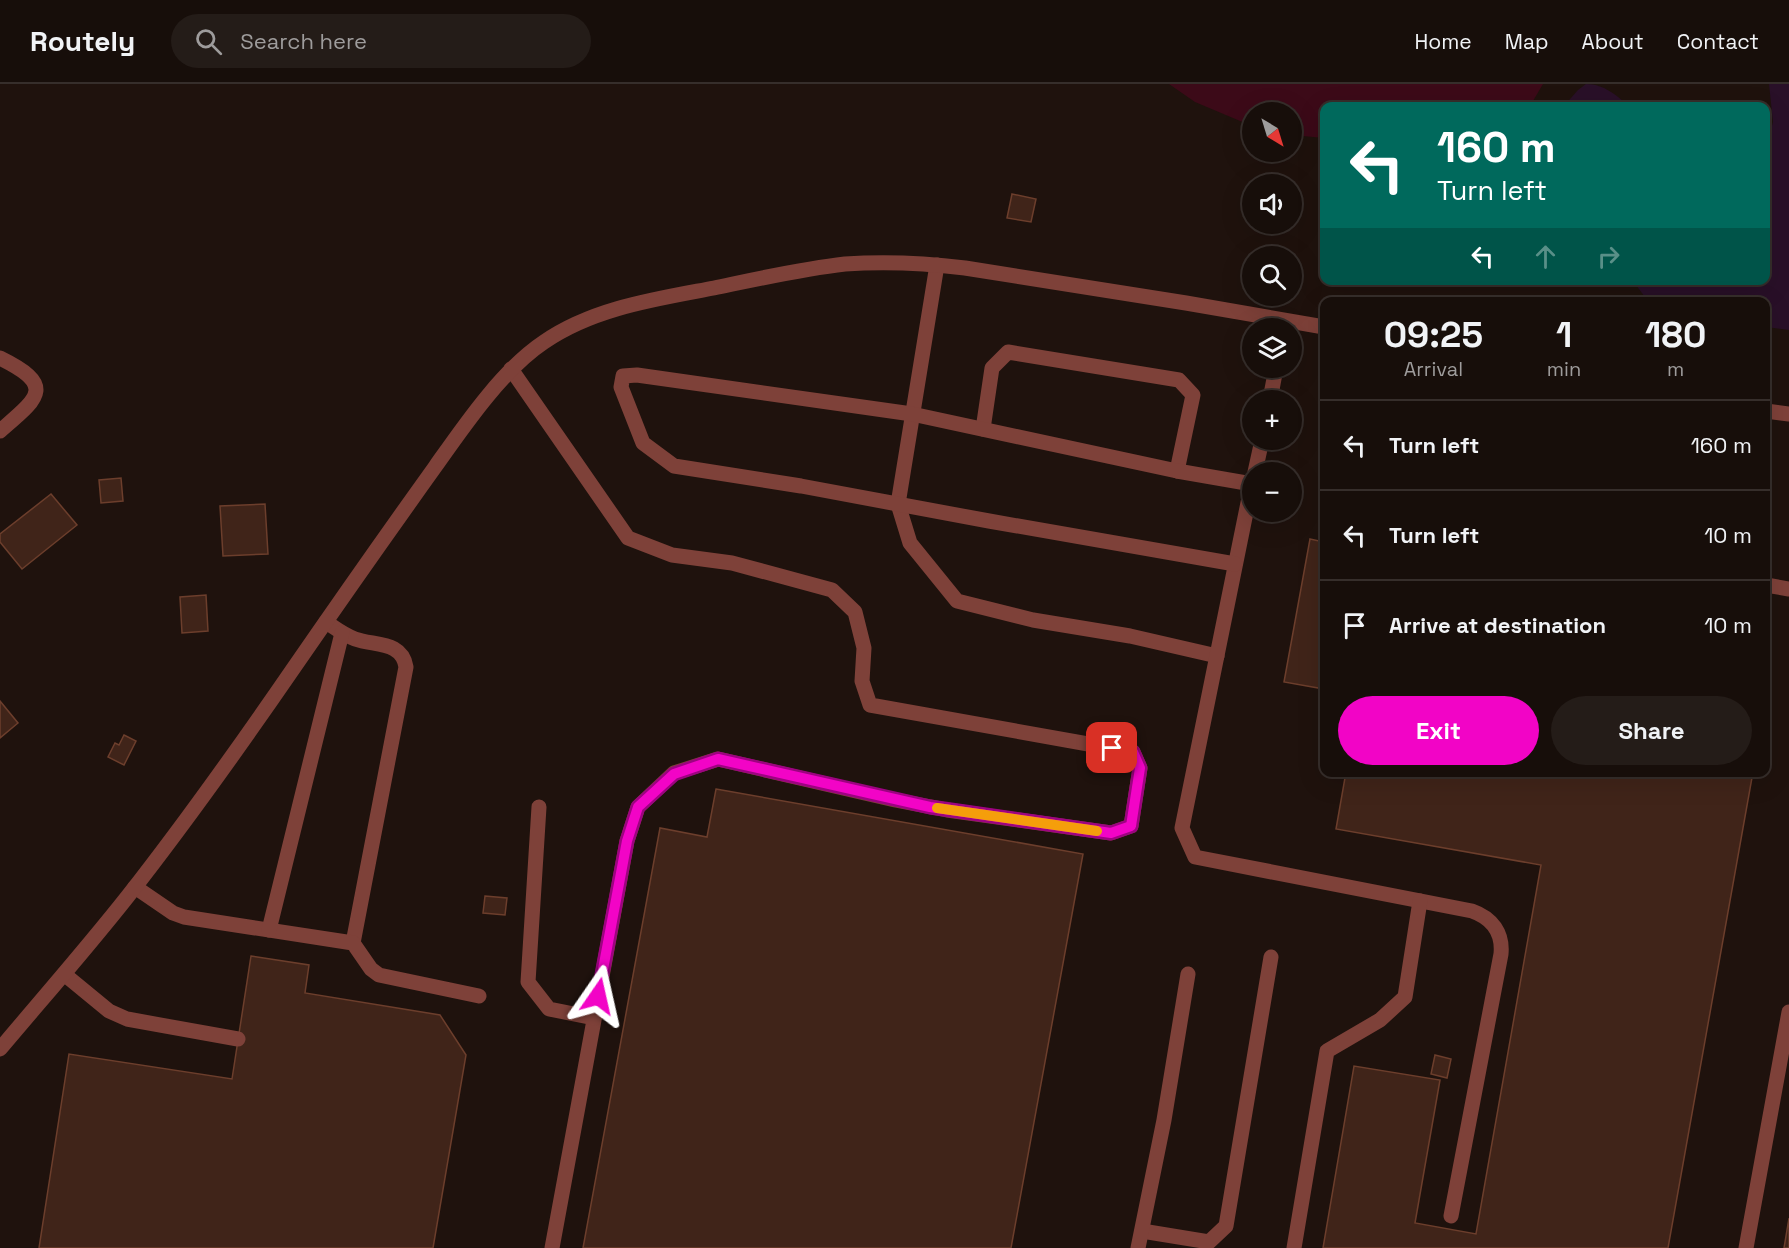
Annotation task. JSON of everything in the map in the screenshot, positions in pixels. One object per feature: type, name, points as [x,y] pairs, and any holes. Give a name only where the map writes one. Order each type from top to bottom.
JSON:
[{"type":"street","points":[[0,1049],[135,887],[227,764],[460,432],[511,369],[559,332],[615,309],[834,266],[874,262],[937,265],[1250,318]]},
{"type":"street","points":[[937,265],[898,504],[910,543],[957,601],[1033,620],[1130,636],[1217,656]]},
{"type":"street","points":[[1302,325],[1320,327]]},
{"type":"street","points":[[982,429],[992,368],[1008,352],[1179,380],[1193,395],[1177,471]]},
{"type":"street","points":[[0,358],[32,378],[35,388],[33,399],[28,407],[0,431]]},
{"type":"street","points":[[511,369],[628,538],[672,555],[732,563],[832,590],[855,612],[864,648],[862,681],[870,705],[1133,752],[1140,768],[1131,826],[1111,833],[937,808],[718,759],[674,774],[638,807],[627,841],[552,1248]]},
{"type":"street","points":[[1235,564],[801,486],[674,466],[643,443],[621,387],[623,376],[637,375],[912,414],[1177,471],[1242,482]]},
{"type":"street","points":[[1770,412],[1789,414]]},
{"type":"street","points":[[1244,522],[1182,828],[1196,857],[1420,901],[1479,914],[1491,921],[1499,933],[1502,947],[1451,1216]]},
{"type":"street","points":[[1770,586],[1789,589]]},
{"type":"street","points":[[326,622],[342,633],[363,641],[392,647],[400,653],[406,667],[353,943],[371,969],[379,975],[479,996]]},
{"type":"street","points":[[269,930],[342,633]]},
{"type":"street","points":[[539,807],[528,982],[549,1009],[594,1018]]},
{"type":"street","points":[[135,887],[172,913],[184,917],[353,943]]},
{"type":"street","points":[[1294,1248],[1327,1051],[1380,1020],[1405,997],[1420,901]]},
{"type":"street","points":[[1142,1231],[1209,1242],[1226,1226],[1271,957]]},
{"type":"street","points":[[64,974],[109,1011],[127,1019],[238,1039]]},
{"type":"street","points":[[1138,1248],[1164,1120],[1188,974]]},
{"type":"street","points":[[1746,1248],[1789,1012]]},
{"type":"shaded area","points":[[1169,84],[1543,84],[1532,102],[1320,102],[1320,138],[1302,136],[1302,102],[1242,102],[1242,122],[1195,102]]},
{"type":"shaded area","points":[[1586,84],[1592,84],[1604,88],[1624,102],[1568,102]]},
{"type":"shaded area","points":[[1769,84],[1789,84],[1789,330],[1770,328],[1770,297],[1645,297],[1636,285],[1770,285],[1770,134],[1773,122]]},
{"type":"building","points":[[1012,194],[1036,199],[1031,222],[1007,218]]},
{"type":"building","points":[[121,478],[123,501],[101,503],[99,480]]},
{"type":"building","points":[[51,494],[77,525],[22,569],[0,542],[0,534]]},
{"type":"building","points":[[265,504],[268,554],[223,556],[220,506]]},
{"type":"building","points":[[1310,539],[1320,541],[1320,688],[1284,682]]},
{"type":"building","points":[[206,595],[208,631],[182,633],[180,597]]},
{"type":"building","points":[[0,701],[18,723],[0,738]]},
{"type":"building","points":[[124,735],[136,741],[124,765],[108,757],[115,743],[119,745]]},
{"type":"building","points":[[1345,777],[1752,777],[1668,1248],[1323,1248],[1354,1066],[1440,1080],[1415,1223],[1476,1234],[1541,865],[1336,829]]},
{"type":"building","points":[[716,789],[1083,854],[1011,1248],[583,1248],[660,828],[707,837]]},
{"type":"building","points":[[485,896],[507,898],[505,915],[483,913]]},
{"type":"building","points":[[251,956],[309,965],[305,993],[440,1015],[466,1055],[433,1248],[39,1248],[69,1054],[232,1079]]},
{"type":"building","points":[[1435,1055],[1451,1059],[1447,1078],[1431,1074]]},
{"type":"building","points":[[1789,1218],[1789,1248],[1784,1248]]},
{"type":"slow traffic","points":[[937,808],[1097,831]]},
{"type":"route","points":[[598,996],[627,841],[638,807],[674,774],[718,759],[930,807],[1111,833],[1131,826],[1140,768],[1133,752],[1112,748]]}]
